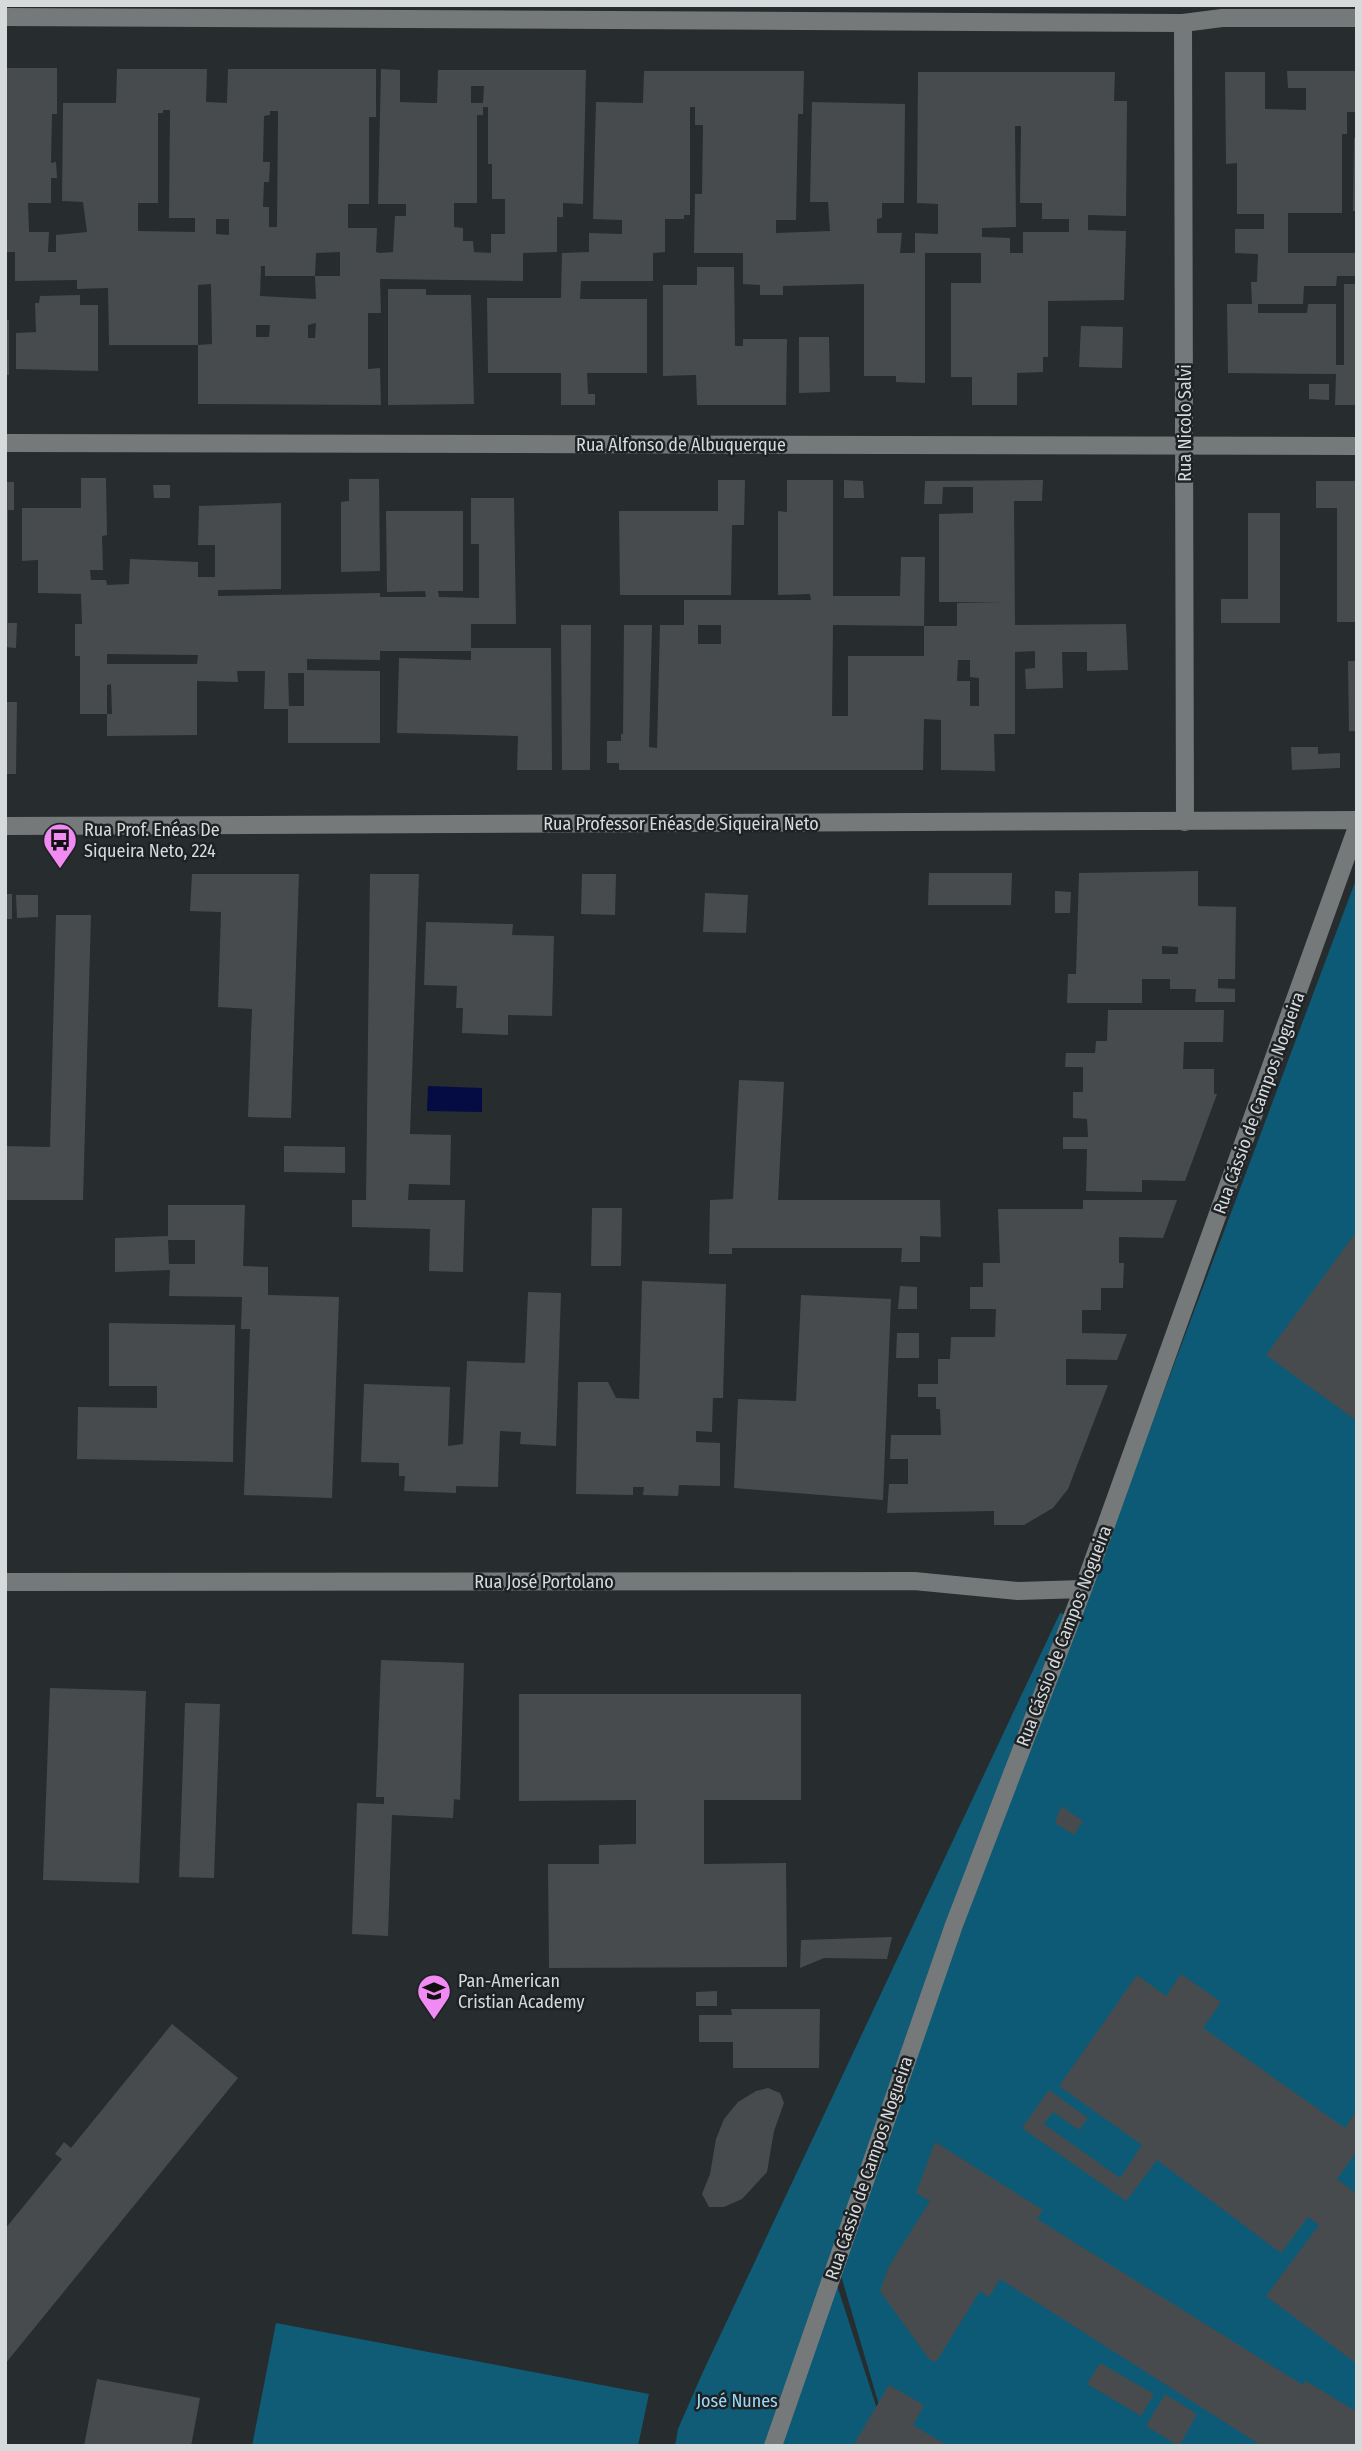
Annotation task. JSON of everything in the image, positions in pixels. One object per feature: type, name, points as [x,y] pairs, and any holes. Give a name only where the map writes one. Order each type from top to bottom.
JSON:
[{"type":"street","points":[[5,18],[352,12],[789,12],[1183,23],[1222,12],[1357,18]]},
{"type":"street","name":"Rua Nicolo Salvi","points":[[1183,23],[1185,822]]},
{"type":"street","name":"Rua Alfonso de Albuquerque","points":[[5,443],[1357,446]]},
{"type":"street","name":"Rua Professor Enéas de Siqueira Neto","points":[[5,826],[1357,820]]},
{"type":"street","name":"Rua Cássio de Campos Nogueira","points":[[773,2446],[954,1925],[1083,1589],[1357,827]]},
{"type":"street","name":"Rua José Portolano","points":[[5,1582],[914,1581],[1018,1591],[1083,1589]]},
{"type":"green space","name":"José Nunes","points":[[1060,1613],[1067,1615],[768,2446],[675,2446],[678,2429],[702,2374]]},
{"type":"green space","points":[[276,2323],[649,2394],[638,2446],[252,2446]]},
{"type":"shaded area","points":[[1357,877],[1357,2446],[891,2446],[837,2262]]},
{"type":"shaded area","points":[[428,1086],[482,1088],[482,1112],[427,1111]]},
{"type":"shaded area","points":[[836,2282],[889,2446],[780,2446]]},
{"type":"building","points":[[5,68],[57,68],[57,114],[52,114],[51,163],[56,162],[57,178],[51,178],[51,203],[28,203],[29,232],[49,232],[48,252],[56,252],[56,235],[87,232],[83,202],[62,201],[63,103],[116,103],[117,69],[207,69],[206,102],[227,103],[228,69],[376,69],[376,117],[369,117],[369,204],[348,204],[348,228],[377,228],[376,252],[380,253],[393,252],[395,216],[406,216],[406,204],[378,204],[381,69],[400,70],[400,102],[432,103],[437,103],[438,70],[586,70],[583,204],[563,203],[563,217],[557,217],[557,252],[523,253],[523,281],[380,279],[381,313],[368,313],[368,369],[380,368],[381,405],[198,404],[198,345],[109,345],[108,288],[77,289],[77,280],[15,281],[15,252],[5,252]],"holes":[[[471,86],[484,86],[483,103],[471,103]],[[483,107],[488,107],[488,164],[492,164],[492,199],[505,199],[505,234],[491,234],[491,253],[474,252],[473,241],[463,241],[463,228],[454,227],[454,203],[477,203],[477,115],[483,115]],[[170,110],[169,218],[195,218],[195,232],[138,231],[138,203],[158,203],[158,113]],[[270,111],[278,111],[277,227],[269,227],[269,207],[263,207],[264,182],[269,182],[270,162],[263,162],[264,116],[270,115]],[[216,219],[229,219],[229,235],[216,234]],[[340,252],[340,276],[315,276],[316,253]],[[261,266],[265,266],[265,276],[315,276],[316,299],[260,296]],[[211,284],[212,344],[198,345],[198,285]],[[316,323],[315,338],[308,338],[308,325]],[[256,325],[270,325],[269,337],[256,337]]]},
{"type":"building","points":[[644,71],[804,71],[803,114],[798,114],[796,220],[776,220],[776,233],[830,231],[828,202],[810,202],[812,102],[905,104],[904,203],[882,203],[882,218],[877,219],[877,233],[902,233],[900,253],[915,253],[915,233],[938,234],[938,204],[917,203],[918,72],[1115,72],[1114,101],[1127,101],[1126,216],[1088,215],[1088,230],[1126,231],[1124,300],[1048,301],[1048,357],[1043,357],[1043,372],[1017,373],[1017,405],[972,405],[972,377],[951,377],[951,283],[981,283],[981,253],[925,253],[925,383],[896,382],[896,376],[864,376],[864,284],[783,286],[783,295],[760,295],[760,285],[743,284],[743,253],[694,253],[695,194],[702,194],[703,125],[695,125],[695,107],[690,107],[690,215],[684,215],[684,219],[665,219],[665,252],[653,253],[653,281],[581,281],[580,299],[647,299],[647,373],[587,373],[588,394],[595,394],[595,405],[561,405],[561,373],[488,373],[487,298],[561,298],[562,253],[589,252],[589,233],[622,234],[622,220],[593,219],[596,102],[643,103]],"holes":[[[1015,126],[1021,126],[1020,203],[1042,203],[1042,219],[1069,219],[1069,232],[1023,232],[1023,253],[1010,253],[1010,238],[982,237],[982,228],[1016,227]]]},
{"type":"building","points":[[1287,71],[1357,71],[1357,112],[1347,112],[1347,134],[1342,134],[1342,213],[1288,213],[1288,253],[1357,253],[1357,276],[1337,276],[1336,286],[1304,286],[1303,304],[1258,304],[1258,313],[1307,313],[1308,304],[1336,304],[1336,365],[1344,365],[1344,284],[1357,284],[1357,405],[1335,405],[1336,374],[1228,373],[1227,304],[1252,304],[1251,282],[1257,282],[1258,254],[1235,253],[1235,229],[1264,229],[1264,214],[1237,214],[1237,163],[1226,164],[1225,72],[1265,72],[1265,109],[1306,110],[1306,88],[1288,88]]},
{"type":"building","points":[[1357,137],[1357,211],[1353,211],[1354,138]]},
{"type":"building","points":[[697,267],[734,267],[735,346],[743,346],[743,339],[787,339],[786,405],[697,405],[696,375],[663,376],[663,285],[697,285]]},
{"type":"building","points":[[388,289],[426,289],[426,295],[471,295],[474,404],[388,405]]},
{"type":"building","points":[[80,295],[80,305],[98,305],[98,371],[16,369],[16,333],[36,332],[35,303],[39,303],[40,296]]},
{"type":"building","points":[[5,320],[9,320],[9,375],[5,375]]},
{"type":"building","points":[[1081,326],[1123,327],[1122,368],[1079,367]]},
{"type":"building","points":[[799,337],[829,337],[830,392],[799,393]]},
{"type":"building","points":[[1309,384],[1329,384],[1329,400],[1309,399]]},
{"type":"building","points":[[81,478],[106,478],[107,535],[102,536],[103,570],[90,570],[91,580],[106,580],[107,585],[129,584],[130,559],[198,562],[198,577],[215,577],[215,545],[198,545],[199,506],[281,503],[281,589],[218,590],[218,596],[380,593],[380,597],[426,597],[425,591],[387,592],[386,511],[463,511],[463,591],[438,591],[439,597],[479,598],[479,544],[471,544],[471,498],[514,498],[516,624],[471,624],[471,648],[551,648],[552,770],[517,770],[518,736],[397,733],[399,658],[471,660],[471,651],[380,651],[380,660],[307,659],[307,670],[380,671],[380,743],[288,743],[288,709],[264,709],[265,671],[237,671],[238,682],[197,681],[197,735],[107,736],[107,714],[80,714],[80,656],[75,656],[75,624],[82,624],[81,594],[38,593],[38,560],[22,561],[22,508],[81,508]],"holes":[[[107,654],[198,655],[197,664],[107,664]],[[288,673],[304,673],[304,706],[289,706]],[[111,684],[112,714],[107,714],[107,685]]]},
{"type":"building","points":[[349,479],[379,479],[380,571],[341,572],[341,502],[349,501]]},
{"type":"building","points":[[718,480],[745,480],[744,525],[732,525],[731,595],[620,595],[619,511],[718,511]]},
{"type":"building","points":[[787,480],[833,480],[833,596],[900,596],[901,557],[925,557],[924,626],[957,626],[957,603],[1005,602],[939,602],[939,514],[973,513],[973,487],[943,487],[942,504],[924,504],[925,481],[1043,480],[1042,501],[1014,501],[1015,625],[1126,624],[1128,670],[1087,671],[1087,652],[1062,652],[1063,688],[1026,689],[1025,669],[1035,668],[1035,651],[1015,652],[1015,734],[994,734],[995,771],[941,770],[941,720],[924,719],[923,770],[619,770],[619,763],[607,763],[607,741],[621,741],[623,734],[624,625],[652,625],[649,747],[657,748],[660,625],[684,625],[684,600],[811,600],[810,594],[778,595],[778,511],[787,512]],"holes":[[[698,625],[721,625],[721,644],[698,644]],[[833,625],[924,626],[924,656],[848,656],[848,716],[832,716]],[[958,660],[970,660],[970,677],[979,678],[979,706],[970,706],[970,681],[957,681]]]},
{"type":"building","points":[[844,480],[863,481],[864,498],[844,498]]},
{"type":"building","points":[[1316,481],[1357,481],[1357,622],[1337,622],[1337,508],[1316,508]]},
{"type":"building","points":[[5,482],[14,482],[14,510],[8,510],[8,623],[17,623],[16,648],[5,647]]},
{"type":"building","points":[[153,485],[170,485],[170,498],[154,498]]},
{"type":"building","points":[[1248,513],[1280,513],[1280,623],[1221,623],[1221,599],[1248,599]]},
{"type":"building","points":[[561,625],[591,625],[590,770],[562,770]]},
{"type":"building","points":[[1348,661],[1357,661],[1357,731],[1349,731]]},
{"type":"building","points":[[5,702],[17,702],[16,774],[5,774]]},
{"type":"building","points":[[1291,747],[1318,747],[1318,754],[1340,753],[1340,768],[1292,770]]},
{"type":"building","points":[[1198,871],[1198,906],[1236,907],[1235,979],[1218,979],[1218,988],[1235,989],[1235,1002],[1195,1002],[1196,989],[1170,989],[1170,979],[1142,979],[1142,1003],[1067,1003],[1068,974],[1076,974],[1079,873]],"holes":[[[1162,946],[1178,947],[1178,954],[1162,954]]]},
{"type":"building","points":[[929,873],[1012,873],[1011,905],[928,905]]},
{"type":"building","points":[[192,874],[299,874],[291,1118],[248,1117],[252,1009],[218,1007],[221,912],[190,911]]},
{"type":"building","points":[[370,874],[419,874],[410,1134],[451,1135],[450,1185],[409,1184],[408,1200],[465,1200],[463,1272],[429,1271],[430,1229],[352,1227],[352,1200],[366,1200]]},
{"type":"building","points":[[582,874],[616,874],[615,915],[581,914]]},
{"type":"building","points":[[1055,891],[1071,892],[1070,913],[1055,913]]},
{"type":"building","points":[[705,893],[748,895],[746,933],[703,932]]},
{"type":"building","points":[[5,894],[12,894],[12,919],[5,919]]},
{"type":"building","points":[[16,895],[38,895],[38,917],[17,918]]},
{"type":"building","points":[[56,915],[91,915],[83,1200],[5,1200],[5,1146],[50,1147]]},
{"type":"building","points":[[426,922],[513,924],[512,935],[554,936],[552,1016],[508,1015],[508,1035],[462,1033],[463,1008],[456,1008],[457,986],[424,985]]},
{"type":"building","points":[[1108,1010],[1224,1010],[1223,1042],[1184,1042],[1183,1069],[1214,1069],[1214,1094],[1217,1094],[1185,1181],[1142,1180],[1142,1192],[1086,1191],[1087,1149],[1063,1149],[1063,1137],[1088,1137],[1087,1119],[1073,1118],[1073,1092],[1083,1092],[1083,1067],[1065,1067],[1066,1053],[1095,1053],[1096,1041],[1107,1041]]},
{"type":"building","points":[[739,1080],[784,1082],[778,1200],[940,1200],[941,1237],[920,1236],[920,1262],[901,1262],[902,1248],[732,1248],[732,1254],[709,1254],[710,1200],[733,1199]]},
{"type":"building","points":[[284,1146],[345,1147],[345,1173],[284,1172]]},
{"type":"building","points":[[1083,1200],[1177,1200],[1163,1238],[1119,1237],[1119,1263],[1124,1263],[1123,1288],[1101,1288],[1101,1310],[1082,1310],[1082,1333],[1127,1334],[1117,1360],[1066,1359],[1066,1385],[1108,1385],[1068,1489],[1053,1508],[1024,1525],[994,1525],[994,1511],[887,1513],[889,1484],[908,1484],[908,1459],[890,1459],[891,1435],[941,1435],[940,1409],[936,1409],[936,1397],[918,1397],[918,1384],[938,1384],[938,1359],[950,1359],[951,1337],[995,1337],[996,1309],[970,1309],[970,1287],[983,1287],[983,1263],[1000,1263],[998,1209],[1083,1209]]},
{"type":"building","points":[[168,1205],[245,1205],[243,1266],[268,1267],[268,1295],[339,1297],[332,1498],[244,1495],[250,1329],[241,1329],[242,1297],[169,1296],[170,1270],[115,1272],[115,1238],[168,1236]],"holes":[[[168,1240],[195,1240],[195,1264],[169,1264]]]},
{"type":"building","points":[[592,1208],[622,1208],[621,1266],[591,1266]]},
{"type":"building","points":[[1354,1235],[1357,1237],[1357,1421],[1266,1355]]},
{"type":"building","points":[[642,1281],[726,1284],[723,1398],[713,1398],[712,1432],[696,1431],[696,1442],[720,1443],[720,1486],[679,1485],[678,1496],[643,1495],[644,1487],[633,1487],[633,1495],[576,1494],[578,1382],[608,1382],[616,1398],[639,1399]]},
{"type":"building","points":[[900,1286],[917,1287],[917,1309],[898,1309]]},
{"type":"building","points":[[528,1292],[561,1293],[556,1446],[520,1444],[521,1432],[500,1431],[498,1487],[456,1486],[456,1493],[404,1491],[405,1476],[399,1476],[399,1463],[361,1462],[364,1384],[450,1387],[448,1446],[463,1444],[467,1361],[525,1363]]},
{"type":"building","points":[[801,1295],[891,1299],[883,1500],[734,1488],[738,1399],[796,1401]]},
{"type":"building","points":[[109,1323],[235,1325],[233,1462],[77,1459],[78,1407],[157,1408],[157,1386],[109,1386]]},
{"type":"building","points":[[897,1333],[919,1333],[919,1358],[896,1358]]},
{"type":"building","points":[[381,1660],[464,1663],[460,1800],[454,1799],[453,1818],[392,1815],[388,1936],[352,1934],[357,1803],[384,1804],[384,1797],[376,1797]]},
{"type":"building","points":[[50,1688],[146,1691],[139,1883],[43,1880]]},
{"type":"building","points":[[519,1694],[801,1694],[801,1800],[704,1800],[704,1864],[786,1863],[787,1967],[549,1968],[548,1864],[599,1864],[599,1845],[636,1844],[636,1800],[519,1801]]},
{"type":"building","points":[[185,1703],[220,1704],[214,1878],[179,1877]]},
{"type":"building","points":[[1061,1806],[1083,1821],[1074,1835],[1055,1823]]},
{"type":"building","points":[[892,1937],[887,1959],[824,1958],[800,1968],[801,1940]]},
{"type":"building","points":[[1181,1974],[1221,2002],[1203,2028],[1345,2128],[1357,2110],[1357,2151],[1337,2179],[1357,2194],[1357,2364],[1266,2296],[1319,2225],[1308,2217],[1281,2253],[1157,2160],[1126,2201],[1022,2128],[1049,2090],[1088,2118],[1079,2130],[1053,2112],[1044,2124],[1120,2178],[1142,2145],[1059,2086],[1137,1975],[1166,1996]]},
{"type":"building","points":[[717,1991],[717,2006],[696,2006],[696,1992]]},
{"type":"building","points":[[731,2009],[820,2009],[819,2068],[733,2068],[733,2042],[699,2042],[699,2015],[732,2015]]},
{"type":"building","points":[[172,2024],[238,2078],[5,2364],[5,2229],[62,2159],[55,2154],[64,2142],[71,2148]]},
{"type":"building","points":[[768,2088],[780,2093],[784,2103],[774,2131],[767,2172],[742,2199],[724,2207],[709,2207],[702,2194],[724,2119],[738,2102],[756,2091]]},
{"type":"building","points":[[935,2142],[1043,2210],[1037,2219],[1303,2385],[1306,2381],[1357,2412],[1357,2446],[1262,2446],[1000,2279],[989,2297],[980,2291],[936,2362],[929,2359],[880,2291],[889,2266],[930,2201],[916,2193]]},
{"type":"building","points":[[1100,2363],[1154,2394],[1141,2416],[1087,2384]]},
{"type":"building","points":[[97,2379],[200,2398],[191,2446],[84,2446]]},
{"type":"building","points":[[889,2385],[924,2405],[913,2425],[948,2446],[853,2446]]},
{"type":"building","points":[[1165,2394],[1197,2414],[1179,2446],[1146,2426]]},
{"type":"place","name":"Rua Prof. Enéas De Siqueira Neto, 224","points":[[60,870]]},
{"type":"place","name":"Pan-American Cristian Academy","points":[[434,2021]]}]
